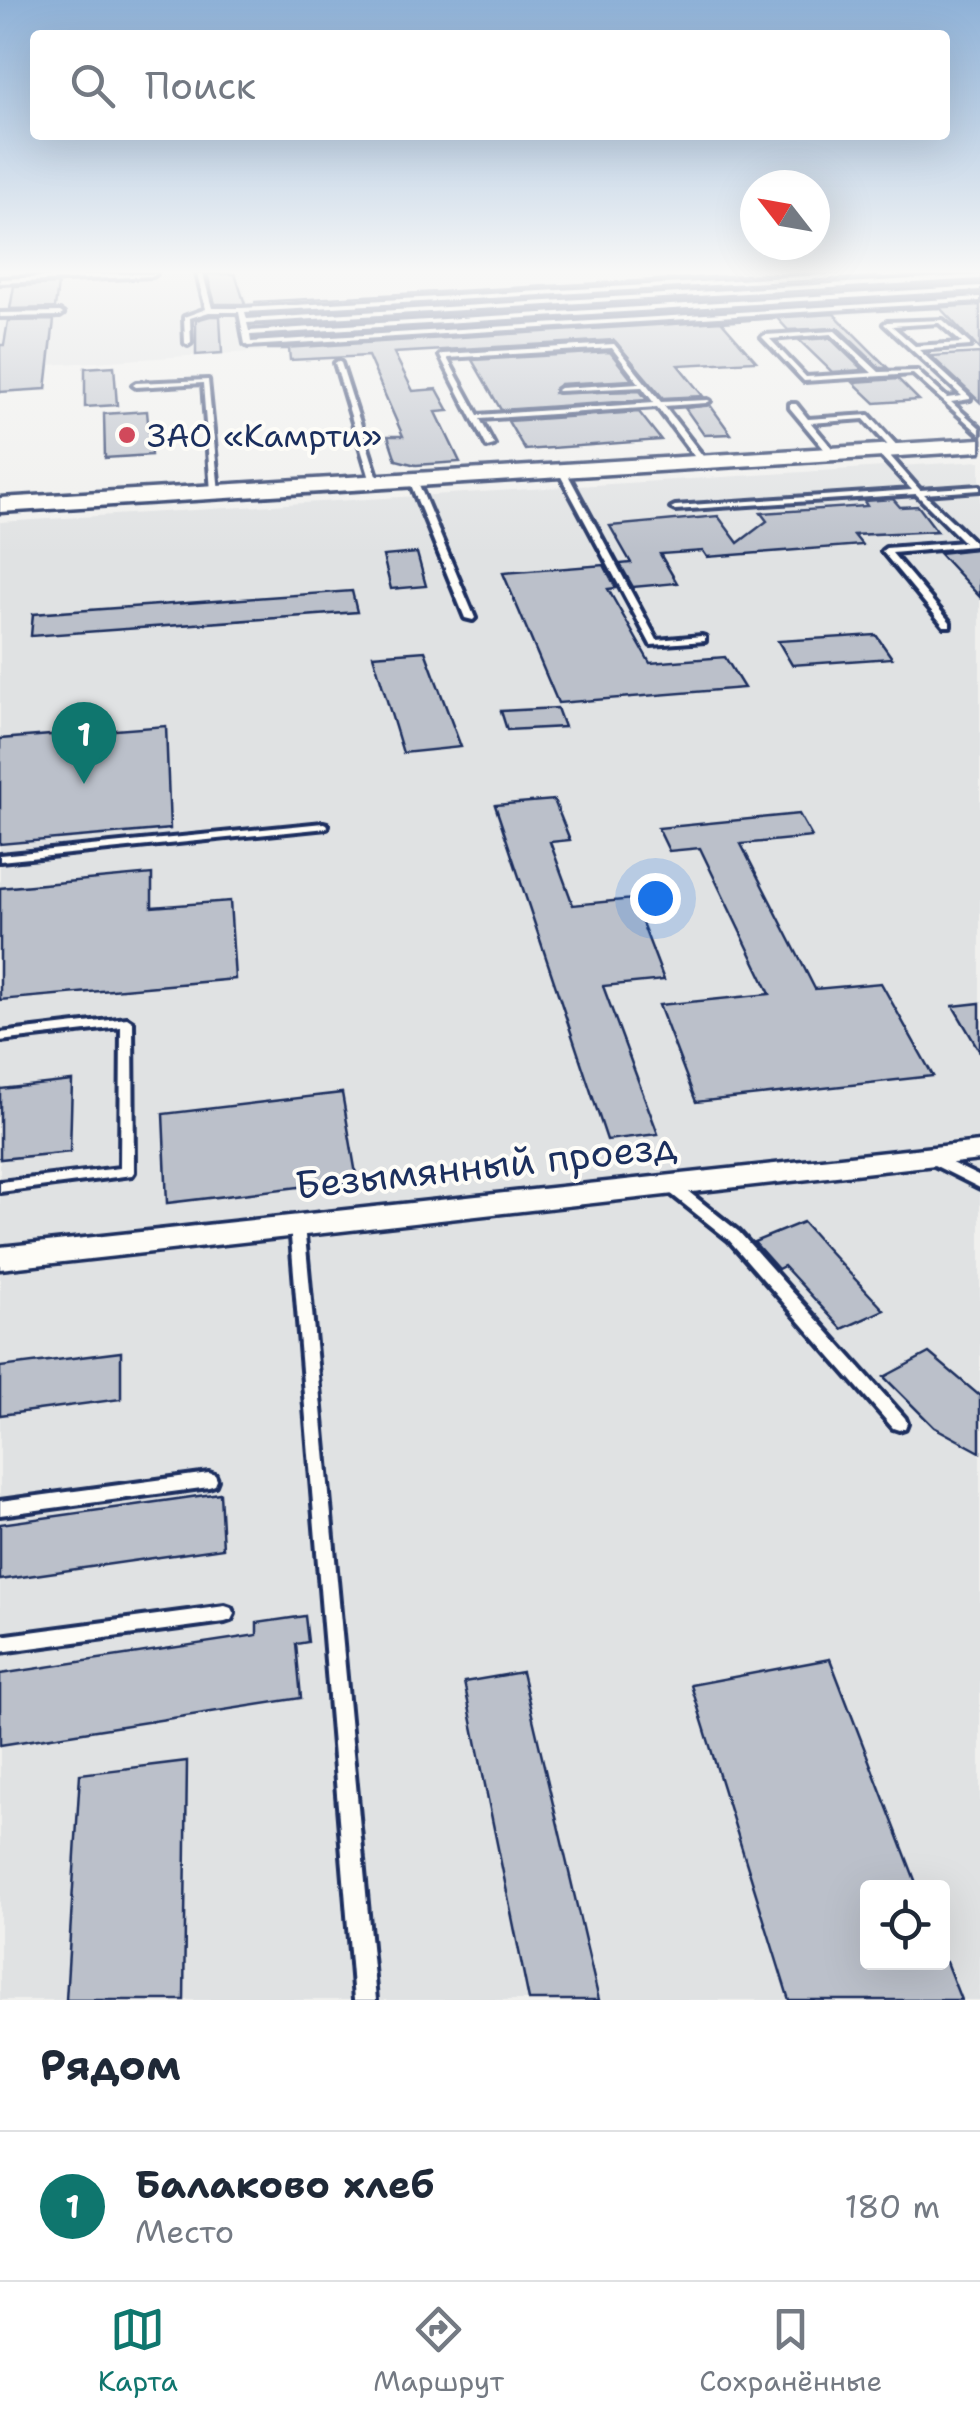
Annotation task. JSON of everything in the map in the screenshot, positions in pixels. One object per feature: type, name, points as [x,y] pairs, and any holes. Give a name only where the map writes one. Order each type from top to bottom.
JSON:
[{"type":"main road","points":[[0,505],[980,446]]},
{"type":"street","name":"Безымянный проезд","points":[[0,1258],[980,1151]]},
{"type":"lane","points":[[339,367],[375,482]]},
{"type":"lane","points":[[449,367],[490,445]]},
{"type":"lane","points":[[630,367],[703,462]]},
{"type":"lane","points":[[794,367],[804,378],[914,372],[980,432]]},
{"type":"lane","points":[[870,367],[877,374]]},
{"type":"lane","points":[[934,367],[968,398],[946,400]]},
{"type":"lane","points":[[136,385],[206,381],[216,492]]},
{"type":"lane","points":[[560,390],[644,385]]},
{"type":"lane","points":[[476,417],[706,402]]},
{"type":"lane","points":[[793,406],[833,454]]},
{"type":"lane","points":[[806,422],[866,417],[918,492],[975,544]]},
{"type":"lane","points":[[562,471],[654,643],[702,639]]},
{"type":"lane","points":[[414,480],[470,618]]},
{"type":"lane","points":[[675,508],[980,488]]},
{"type":"lane","points":[[948,624],[886,551],[975,544]]},
{"type":"lane","points":[[0,858],[322,826]]},
{"type":"lane","points":[[0,1036],[127,1022],[127,1172],[0,1187]]},
{"type":"lane","points":[[928,1156],[980,1183]]},
{"type":"lane","points":[[670,1185],[734,1236],[899,1423]]},
{"type":"lane","points":[[297,1226],[365,2000]]},
{"type":"lane","points":[[0,1508],[210,1480]]},
{"type":"lane","points":[[0,1644],[225,1614]]},
{"type":"shaded area","points":[[980,461],[980,2000],[0,2000],[0,522]]},
{"type":"building","points":[[0,367],[49,367],[46,389],[0,392]]},
{"type":"building","points":[[114,367],[117,405],[85,407],[85,368]]},
{"type":"building","points":[[373,367],[401,367],[413,391],[437,389],[449,411],[436,412],[460,462],[416,465],[396,460],[388,436],[403,436]]},
{"type":"building","points":[[476,367],[622,367],[632,380],[560,384],[554,393],[640,391],[647,400],[501,410]]},
{"type":"building","points":[[637,367],[680,367],[703,396],[663,398]]},
{"type":"building","points":[[827,367],[863,370],[832,372]]},
{"type":"building","points":[[943,367],[980,367],[980,402]]},
{"type":"building","points":[[898,379],[919,400],[875,403],[853,382]]},
{"type":"building","points":[[710,405],[731,434],[704,435],[685,408]]},
{"type":"building","name":"ЗАО «Камрти»","points":[[147,411],[151,455],[105,458],[104,414]]},
{"type":"building","points":[[639,412],[661,440],[525,450],[508,421]]},
{"type":"building","points":[[893,499],[900,507],[918,506],[937,531],[854,535],[862,545],[707,557],[703,551],[660,554],[677,583],[633,587],[620,564],[631,563],[610,526],[718,516],[738,543],[767,521],[761,513],[867,506],[864,501]]},
{"type":"building","points":[[980,549],[980,597],[939,553]]},
{"type":"building","points":[[417,553],[426,586],[391,589],[383,556]]},
{"type":"building","points":[[604,565],[616,588],[608,589],[650,663],[725,657],[744,688],[558,703],[503,573]]},
{"type":"building","points":[[352,591],[357,612],[31,636],[33,614]]},
{"type":"building","points":[[876,635],[892,658],[792,665],[778,641]]},
{"type":"building","points":[[425,651],[461,747],[403,753],[373,655]]},
{"type":"building","points":[[557,708],[564,727],[507,730],[501,711]]},
{"type":"building","points":[[166,726],[170,829],[0,844],[0,739]]},
{"type":"building","points":[[554,800],[570,840],[550,842],[573,905],[633,899],[664,980],[603,986],[658,1134],[607,1140],[495,805]]},
{"type":"building","points":[[799,814],[812,837],[741,844],[815,989],[881,983],[933,1076],[696,1102],[659,1005],[770,994],[700,848],[669,851],[658,828]]},
{"type":"building","points":[[152,874],[152,907],[230,901],[235,979],[0,1000],[0,888]]},
{"type":"building","points":[[980,1003],[980,1052],[953,1006]]},
{"type":"building","points":[[72,1081],[70,1152],[0,1159],[0,1089]]},
{"type":"building","points":[[342,1093],[357,1180],[167,1203],[163,1114]]},
{"type":"building","points":[[803,1222],[884,1310],[842,1329],[784,1266],[778,1269],[754,1242]]},
{"type":"building","points":[[121,1352],[121,1399],[0,1415],[0,1367]]},
{"type":"building","points":[[929,1353],[980,1396],[980,1452],[934,1427],[884,1377]]},
{"type":"building","points":[[220,1493],[223,1548],[0,1580],[0,1524]]},
{"type":"building","points":[[305,1616],[308,1642],[296,1644],[301,1698],[0,1745],[0,1674],[257,1635],[257,1623]]},
{"type":"building","points":[[830,1659],[915,1880],[860,1880],[860,1970],[949,1970],[961,2000],[789,2000],[691,1685]]},
{"type":"building","points":[[522,1672],[599,2000],[529,2000],[464,1682]]},
{"type":"building","points":[[187,1761],[184,2000],[66,2000],[80,1774]]},
{"type":"place","name":"ЗАО «Камрти»","points":[[127,435]]},
{"type":"place","name":"Балаково хлеб","points":[[84,784]]}]
